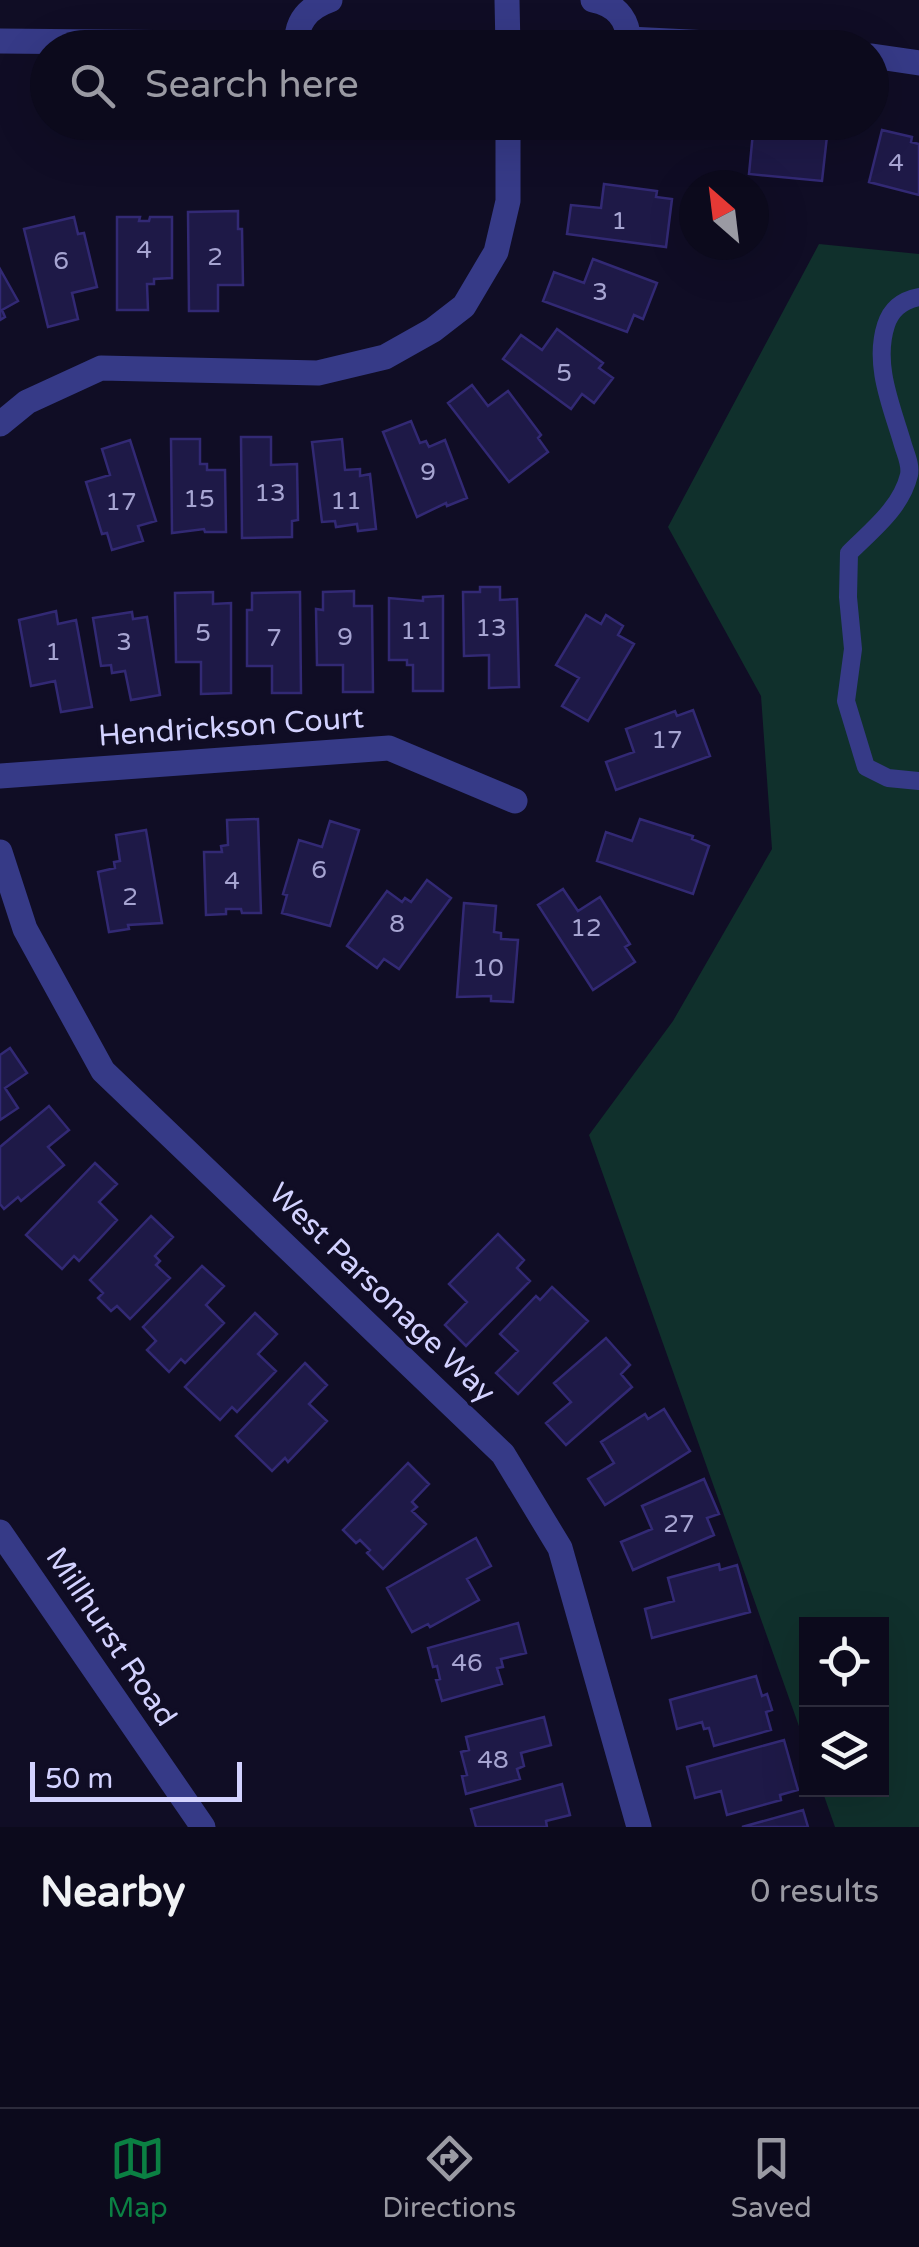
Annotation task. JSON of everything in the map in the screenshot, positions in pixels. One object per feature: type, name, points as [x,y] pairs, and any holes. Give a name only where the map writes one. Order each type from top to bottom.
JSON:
[{"type":"street","points":[[297,30],[308,11],[330,0]]},
{"type":"street","points":[[508,0],[508,30]]},
{"type":"street","points":[[593,0],[618,11],[628,30]]},
{"type":"street","points":[[0,41],[30,42]]},
{"type":"street","points":[[889,59],[919,63]]},
{"type":"street","points":[[0,424],[27,402],[102,368],[318,373],[385,357],[433,330],[464,306],[496,252],[508,202],[508,140]]},
{"type":"street","name":"Hendrickson Court","points":[[0,776],[389,748],[516,801]]},
{"type":"street","name":"West Parsonage Way","points":[[0,852],[25,929],[103,1070],[503,1454],[560,1548],[638,1827]]},
{"type":"street","name":"Millhurst Road","points":[[0,1532],[203,1827]]},
{"type":"lane","points":[[919,297],[890,314],[881,338],[886,390],[910,470],[900,501],[849,554],[853,649],[846,701],[866,767],[888,778],[919,781]]},
{"type":"green space","points":[[819,244],[919,254],[919,1827],[835,1827],[824,1797],[889,1797],[889,1617],[799,1617],[799,1726],[589,1135],[673,1021],[772,849],[761,696],[668,527]]},
{"type":"building","points":[[889,132],[912,137],[911,142],[919,144],[919,195],[869,182],[880,140],[889,140]]},
{"type":"building","points":[[752,140],[827,140],[822,181],[749,170]]},
{"type":"building","points":[[604,184],[657,191],[656,197],[672,199],[666,247],[567,234],[571,205],[601,208]]},
{"type":"building","points":[[238,211],[243,285],[218,285],[218,311],[189,311],[188,212]]},
{"type":"building","points":[[74,217],[78,234],[84,233],[97,287],[72,293],[78,319],[48,327],[24,229]]},
{"type":"building","points":[[117,217],[149,221],[150,217],[172,217],[172,278],[154,279],[154,284],[147,284],[148,310],[117,310]]},
{"type":"building","points":[[593,259],[657,283],[643,319],[634,315],[627,332],[543,301],[554,272],[584,283]]},
{"type":"building","points":[[0,269],[18,301],[2,310],[5,317],[0,320]]},
{"type":"building","points":[[557,329],[603,363],[599,368],[613,378],[594,403],[582,394],[571,409],[503,359],[521,335],[542,350]]},
{"type":"building","points":[[472,385],[488,406],[508,391],[541,435],[538,438],[548,452],[509,482],[448,403]]},
{"type":"building","points":[[411,421],[420,443],[426,441],[429,447],[445,440],[467,498],[417,517],[383,432]]},
{"type":"building","points":[[241,437],[271,437],[271,465],[297,464],[298,520],[292,521],[292,537],[242,538]]},
{"type":"building","points":[[171,439],[200,439],[200,464],[207,464],[207,470],[225,470],[226,532],[204,529],[172,533]]},
{"type":"building","points":[[342,439],[345,470],[360,469],[360,476],[370,474],[376,529],[358,531],[357,524],[336,527],[335,521],[322,522],[312,442]]},
{"type":"building","points":[[130,440],[156,521],[138,526],[143,541],[112,550],[107,533],[102,534],[86,482],[110,475],[102,449]]},
{"type":"building","points":[[480,587],[500,587],[500,600],[517,599],[519,687],[489,688],[489,655],[464,656],[463,592],[480,592]]},
{"type":"building","points":[[354,591],[354,606],[372,606],[373,692],[343,692],[343,665],[317,665],[316,609],[323,610],[323,592]]},
{"type":"building","points":[[213,592],[213,604],[231,603],[231,693],[201,694],[201,662],[176,662],[175,593]]},
{"type":"building","points":[[300,592],[301,693],[272,693],[272,666],[247,666],[247,610],[252,610],[252,593]]},
{"type":"building","points":[[443,596],[443,691],[413,691],[413,665],[407,665],[407,660],[389,660],[389,598],[423,601],[423,597]]},
{"type":"building","points":[[56,611],[58,624],[76,620],[92,707],[61,712],[55,681],[31,686],[19,620]]},
{"type":"building","points":[[132,612],[133,619],[147,617],[160,695],[131,700],[125,671],[112,673],[111,665],[101,666],[93,618]]},
{"type":"building","points":[[586,615],[601,624],[606,615],[623,626],[618,635],[634,644],[588,721],[562,706],[579,678],[556,665]]},
{"type":"building","points":[[693,710],[710,756],[616,790],[606,762],[634,752],[626,729],[675,711],[677,716]]},
{"type":"building","points":[[258,819],[261,913],[226,909],[226,914],[206,915],[204,852],[222,852],[221,846],[228,845],[227,820]]},
{"type":"building","points":[[640,819],[693,836],[692,839],[709,846],[693,894],[597,861],[606,832],[632,841]]},
{"type":"building","points":[[330,821],[359,830],[330,926],[282,913],[287,895],[283,894],[299,840],[322,847]]},
{"type":"building","points":[[146,830],[162,923],[128,925],[129,929],[109,932],[98,872],[115,868],[114,862],[120,861],[116,835]]},
{"type":"building","points":[[427,880],[451,898],[399,969],[384,959],[377,968],[347,946],[387,891],[402,902],[405,898],[411,902]]},
{"type":"building","points":[[563,889],[578,911],[600,897],[630,944],[625,947],[635,962],[593,990],[538,905]]},
{"type":"building","points":[[464,903],[496,906],[494,932],[501,933],[501,939],[518,940],[513,1002],[491,1001],[491,996],[457,997]]},
{"type":"building","points":[[10,1048],[27,1073],[5,1088],[18,1108],[0,1120],[0,1055]]},
{"type":"building","points":[[49,1106],[69,1130],[48,1147],[64,1165],[21,1201],[18,1197],[4,1209],[0,1204],[0,1147]]},
{"type":"building","points":[[95,1163],[117,1184],[99,1202],[117,1220],[79,1261],[74,1256],[62,1269],[26,1235]]},
{"type":"building","points":[[151,1216],[173,1237],[155,1256],[160,1261],[156,1265],[170,1278],[130,1319],[117,1306],[111,1311],[98,1298],[103,1293],[90,1280]]},
{"type":"building","points":[[498,1234],[524,1260],[517,1268],[530,1281],[466,1346],[445,1325],[467,1302],[449,1284]]},
{"type":"building","points":[[202,1266],[224,1286],[206,1305],[224,1323],[185,1363],[181,1359],[169,1372],[147,1350],[156,1341],[143,1327]]},
{"type":"building","points":[[552,1287],[588,1321],[518,1394],[496,1373],[518,1351],[500,1334],[536,1296],[540,1300]]},
{"type":"building","points":[[255,1313],[277,1334],[258,1354],[276,1371],[237,1412],[232,1407],[220,1420],[185,1387]]},
{"type":"building","points":[[606,1338],[630,1365],[621,1374],[632,1387],[566,1445],[546,1423],[571,1402],[554,1383]]},
{"type":"building","points":[[305,1363],[327,1385],[309,1404],[327,1421],[288,1462],[285,1458],[272,1471],[236,1436]]},
{"type":"building","points":[[664,1409],[690,1451],[605,1505],[588,1479],[614,1463],[601,1442],[645,1414],[648,1419]]},
{"type":"building","points":[[408,1463],[429,1484],[412,1502],[417,1507],[412,1511],[426,1524],[383,1569],[360,1540],[356,1543],[343,1530]]},
{"type":"building","points":[[704,1479],[719,1514],[707,1518],[714,1535],[633,1570],[621,1542],[652,1529],[642,1506]]},
{"type":"building","points":[[476,1538],[491,1566],[467,1579],[479,1600],[430,1627],[428,1624],[412,1632],[387,1588]]},
{"type":"building","points":[[719,1564],[720,1570],[737,1565],[750,1612],[652,1638],[645,1609],[674,1601],[668,1578]]},
{"type":"building","points":[[518,1623],[526,1653],[501,1659],[503,1667],[497,1668],[502,1684],[442,1701],[437,1666],[433,1667],[428,1648]]},
{"type":"building","points":[[756,1676],[762,1696],[767,1694],[772,1710],[766,1712],[771,1730],[714,1746],[709,1728],[704,1729],[702,1722],[677,1729],[670,1700]]},
{"type":"building","points":[[544,1717],[551,1745],[521,1753],[524,1766],[517,1769],[520,1779],[466,1794],[462,1776],[467,1775],[461,1752],[469,1750],[466,1737]]},
{"type":"building","points":[[784,1740],[798,1790],[780,1795],[781,1800],[727,1815],[721,1791],[695,1798],[687,1767]]},
{"type":"building","points":[[562,1784],[570,1815],[546,1821],[547,1827],[476,1827],[471,1809]]},
{"type":"building","points":[[803,1810],[808,1827],[742,1827]]}]
